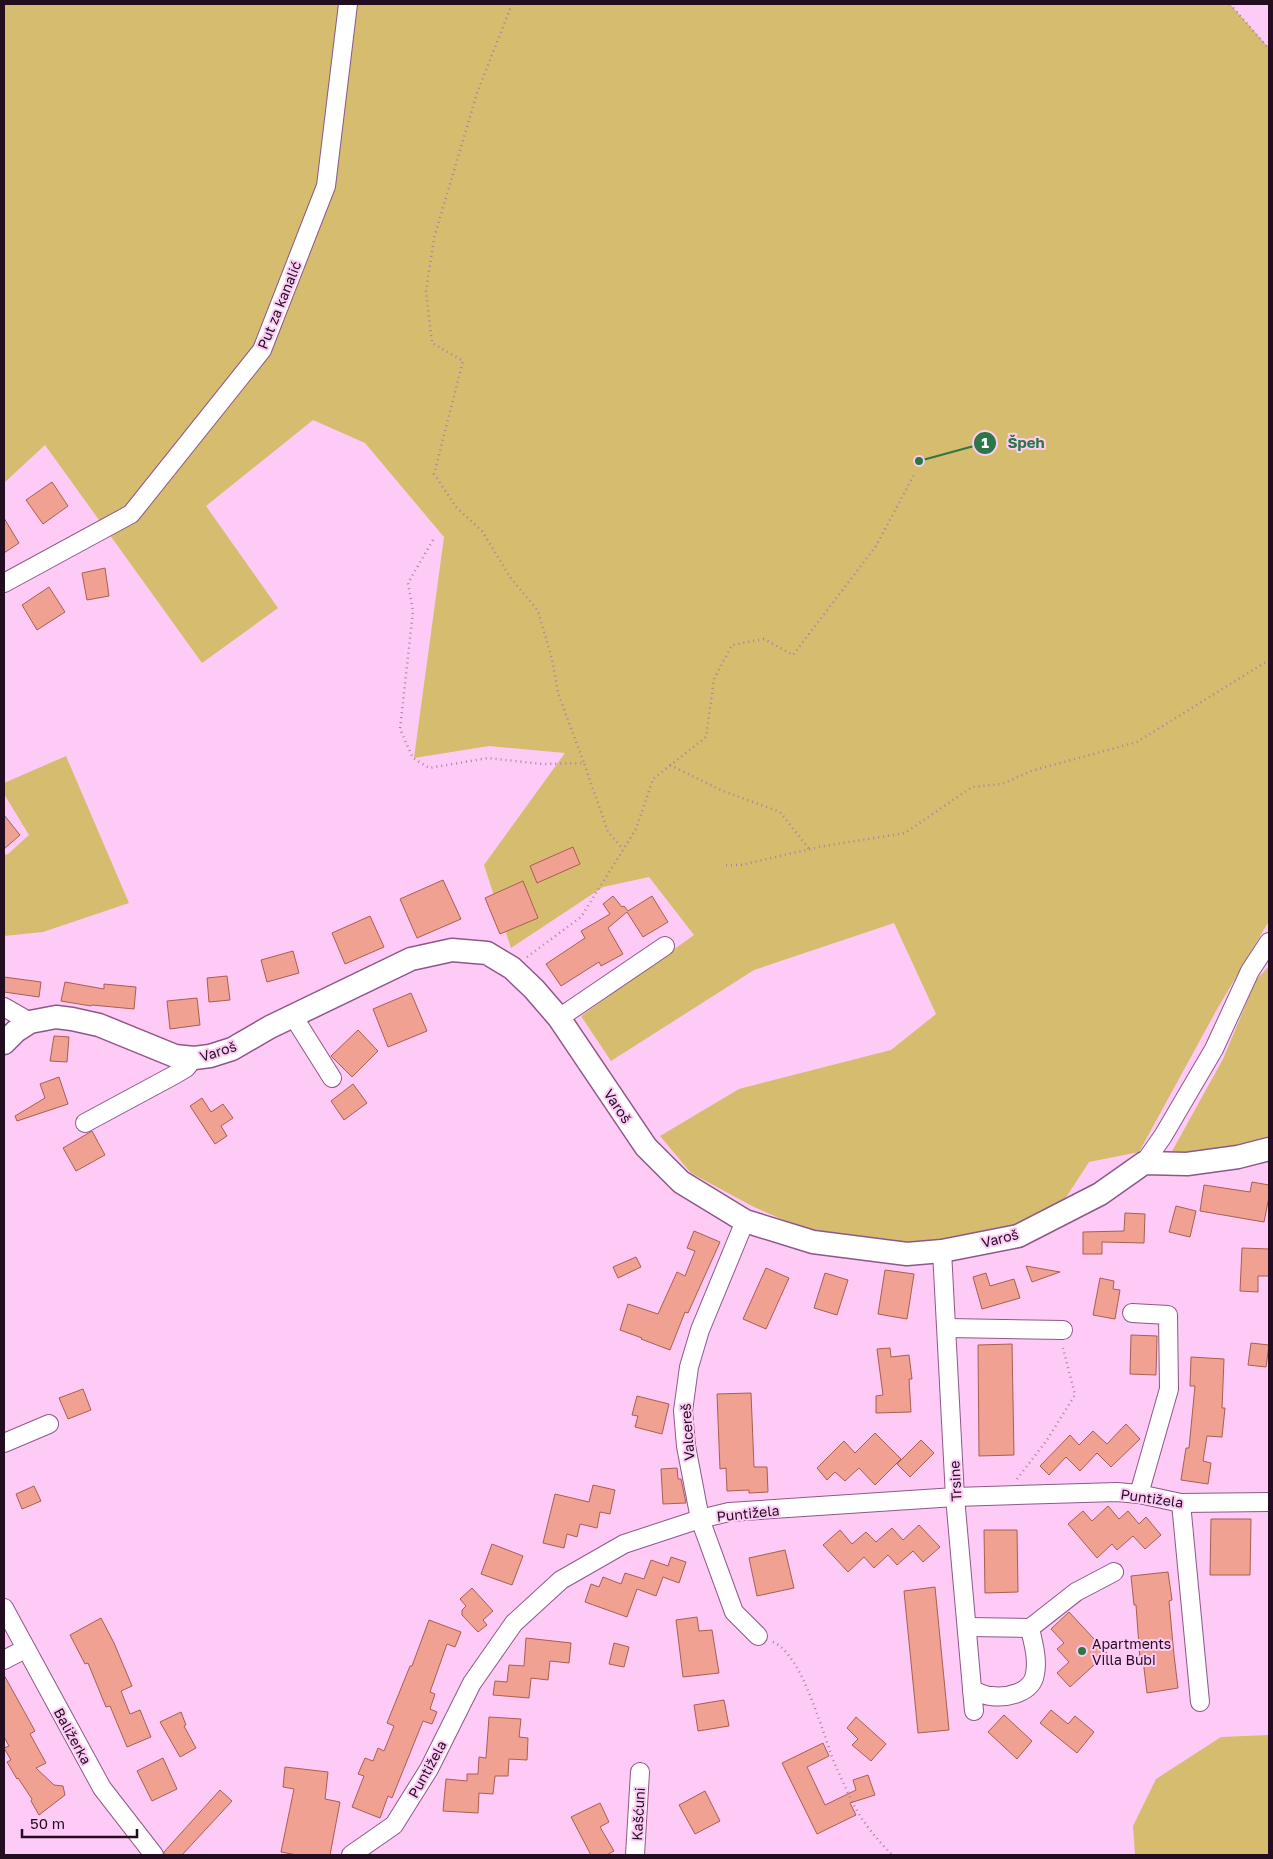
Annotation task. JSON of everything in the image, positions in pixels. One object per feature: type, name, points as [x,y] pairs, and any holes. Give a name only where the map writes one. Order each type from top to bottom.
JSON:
[{"type":"main road","name":"Varoš","points":[[4,1042],[30,1022],[56,1017],[100,1025],[175,1056],[194,1058],[210,1056],[232,1049],[293,1016],[411,959],[452,950],[478,952],[487,953],[512,968],[534,988],[559,1018],[646,1147],[681,1182],[745,1221],[814,1242],[907,1254],[942,1252],[1018,1236],[1100,1194],[1144,1163]]},
{"type":"main road","points":[[1144,1163],[1187,1164],[1238,1157],[1269,1149]]},
{"type":"street","name":"Put za kanalić","points":[[4,583],[131,514],[262,350],[326,186],[348,4]]},
{"type":"street","points":[[1144,1163],[1163,1136],[1214,1049],[1250,971],[1269,942]]},
{"type":"street","points":[[559,1018],[665,946]]},
{"type":"street","points":[[4,1007],[30,1022]]},
{"type":"street","points":[[293,1016],[332,1078]]},
{"type":"street","points":[[85,1123],[176,1074],[186,1068],[194,1058]]},
{"type":"street","name":"Valcereš","points":[[745,1221],[700,1330],[689,1367],[683,1411],[686,1446],[700,1519],[734,1612],[758,1636]]},
{"type":"street","name":"Trsine","points":[[942,1252],[955,1497],[974,1711]]},
{"type":"street","points":[[1132,1312],[1168,1315],[1169,1389],[1139,1494]]},
{"type":"street","points":[[947,1328],[1063,1330]]},
{"type":"street","points":[[4,1443],[49,1424]]},
{"type":"street","name":"Puntižela","points":[[354,1854],[394,1825],[429,1769],[472,1683],[514,1623],[561,1580],[624,1544],[700,1519],[729,1512],[955,1497],[1117,1492],[1139,1494],[1181,1503],[1269,1502]]},
{"type":"street","points":[[1181,1503],[1200,1702]]},
{"type":"street","points":[[968,1628],[1030,1628],[1076,1592],[1114,1572]]},
{"type":"street","name":"Baližerka","points":[[4,1608],[102,1788],[154,1855]]},
{"type":"street","points":[[972,1690],[989,1697],[1015,1695],[1028,1687],[1035,1676],[1036,1656],[1030,1628]]},
{"type":"street","points":[[4,1660],[25,1649]]},
{"type":"street","name":"Kašćuni","points":[[635,1855],[640,1772]]},
{"type":"path","points":[[512,4],[477,93],[434,238],[426,291],[432,343],[463,361],[434,474],[456,507],[482,531],[510,577],[538,611],[552,660],[558,693],[608,832],[623,849]]},
{"type":"path","points":[[1230,4],[1269,49]]},
{"type":"path","points":[[512,968],[581,917],[636,829],[653,779],[706,737],[714,679],[732,645],[764,639],[793,655],[876,546],[915,473]]},
{"type":"path","points":[[433,540],[408,583],[414,611],[400,729],[413,758],[429,768],[488,758],[542,764],[584,762]]},
{"type":"path","points":[[726,865],[741,865],[809,849],[905,833],[972,787],[1002,784],[1031,771],[1137,742],[1269,660]]},
{"type":"path","points":[[670,765],[723,791],[780,812],[809,849]]},
{"type":"path","points":[[1003,1496],[1048,1440],[1076,1395],[1063,1348]]},
{"type":"path","points":[[758,1636],[780,1645],[796,1663],[837,1768],[864,1822],[892,1855]]},
{"type":"shaded area","points":[[4,4],[1230,4],[1269,48],[1269,921],[1216,1011],[1139,1152],[1089,1162],[1063,1202],[1014,1226],[936,1241],[908,1243],[810,1232],[752,1206],[691,1173],[660,1136],[739,1089],[891,1050],[936,1014],[894,923],[754,970],[611,1061],[581,1016],[694,935],[649,877],[603,887],[511,948],[484,865],[565,753],[489,746],[414,758],[444,537],[365,443],[313,420],[206,506],[278,608],[202,663],[45,445],[4,483]]},
{"type":"shaded area","points":[[66,756],[129,903],[43,932],[4,936],[4,855],[8,854],[29,835],[4,794],[4,783]]},
{"type":"shaded area","points":[[1269,966],[1269,1141],[1233,1150],[1170,1155],[1223,1059],[1256,980]]},
{"type":"shaded area","points":[[1269,1735],[1269,1855],[1135,1855],[1133,1826],[1156,1779],[1221,1737]]},
{"type":"building","points":[[52,482],[68,506],[43,524],[26,500]]},
{"type":"building","points":[[4,518],[19,543],[4,553]]},
{"type":"building","points":[[105,568],[109,596],[87,600],[82,573]]},
{"type":"building","points":[[49,587],[65,612],[37,630],[22,605]]},
{"type":"building","points":[[4,815],[20,835],[4,849]]},
{"type":"building","points":[[573,847],[580,864],[537,883],[530,866]]},
{"type":"building","points":[[443,880],[461,919],[417,938],[400,899]]},
{"type":"building","points":[[523,881],[538,918],[500,934],[485,898]]},
{"type":"building","points":[[613,896],[628,911],[652,896],[668,922],[643,937],[627,912],[608,928],[623,954],[601,966],[599,962],[561,986],[546,964],[585,938],[581,931],[610,914],[603,904]]},
{"type":"building","points":[[370,916],[384,947],[345,964],[332,933]]},
{"type":"building","points":[[293,951],[299,973],[267,982],[261,960]]},
{"type":"building","points":[[227,976],[230,1000],[209,1002],[207,978]]},
{"type":"building","points":[[4,977],[41,982],[39,997],[4,992]]},
{"type":"building","points":[[65,982],[104,989],[104,984],[136,987],[134,1009],[91,1006],[61,1001]]},
{"type":"building","points":[[411,993],[427,1031],[388,1047],[373,1009]]},
{"type":"building","points":[[197,998],[200,1025],[170,1029],[167,1001]]},
{"type":"building","points":[[358,1030],[378,1051],[352,1077],[331,1056]]},
{"type":"building","points":[[54,1036],[69,1037],[67,1062],[50,1061]]},
{"type":"building","points":[[59,1077],[68,1104],[17,1121],[15,1116],[45,1098],[40,1084]]},
{"type":"building","points":[[353,1084],[367,1103],[344,1120],[331,1101]]},
{"type":"building","points":[[202,1098],[211,1112],[223,1104],[233,1118],[221,1126],[227,1136],[215,1144],[190,1106]]},
{"type":"building","points":[[92,1131],[105,1155],[76,1171],[63,1148]]},
{"type":"building","points":[[1252,1182],[1269,1185],[1269,1197],[1264,1222],[1200,1211],[1204,1185],[1250,1192]]},
{"type":"building","points":[[1176,1206],[1196,1211],[1190,1237],[1169,1232]]},
{"type":"building","points":[[1125,1213],[1145,1214],[1144,1243],[1102,1242],[1102,1254],[1083,1254],[1083,1232],[1124,1231]]},
{"type":"building","points":[[694,1231],[720,1242],[688,1313],[685,1312],[670,1350],[620,1330],[628,1304],[658,1314],[677,1272],[685,1276],[695,1251],[687,1248]]},
{"type":"building","points":[[1242,1248],[1269,1249],[1269,1276],[1258,1276],[1258,1292],[1240,1291]]},
{"type":"building","points":[[636,1257],[641,1267],[618,1278],[613,1267]]},
{"type":"building","points":[[1026,1266],[1060,1272],[1032,1282]]},
{"type":"building","points":[[766,1268],[789,1278],[766,1329],[743,1319]]},
{"type":"building","points":[[885,1270],[914,1274],[907,1319],[878,1314]]},
{"type":"building","points":[[825,1273],[848,1280],[837,1315],[814,1308]]},
{"type":"building","points":[[986,1273],[990,1286],[1014,1279],[1020,1298],[982,1309],[973,1277]]},
{"type":"building","points":[[1100,1278],[1114,1281],[1113,1289],[1120,1290],[1115,1319],[1093,1315]]},
{"type":"building","points":[[1131,1335],[1157,1336],[1156,1375],[1130,1374]]},
{"type":"building","points":[[1251,1343],[1269,1345],[1266,1367],[1248,1365]]},
{"type":"building","points":[[1012,1344],[1014,1455],[979,1456],[978,1345]]},
{"type":"building","points":[[890,1348],[891,1357],[909,1355],[912,1379],[909,1379],[911,1412],[876,1413],[876,1396],[883,1395],[877,1349]]},
{"type":"building","points":[[1191,1357],[1224,1359],[1222,1408],[1225,1408],[1222,1437],[1207,1436],[1203,1461],[1211,1463],[1208,1484],[1181,1480],[1186,1448],[1189,1448],[1195,1386],[1190,1386]]},
{"type":"building","points":[[83,1389],[91,1410],[68,1419],[59,1398]]},
{"type":"building","points":[[751,1393],[754,1467],[767,1467],[768,1492],[749,1493],[749,1490],[727,1491],[726,1468],[720,1469],[717,1394]]},
{"type":"building","points":[[637,1396],[669,1404],[662,1434],[635,1427],[638,1416],[632,1415]]},
{"type":"building","points":[[1126,1424],[1140,1439],[1111,1467],[1097,1453],[1080,1471],[1066,1457],[1049,1475],[1040,1466],[1070,1435],[1079,1445],[1093,1431],[1107,1444]]},
{"type":"building","points":[[875,1433],[901,1459],[875,1485],[859,1468],[845,1481],[835,1472],[827,1480],[817,1468],[844,1441],[855,1453]]},
{"type":"building","points":[[921,1440],[934,1453],[910,1477],[897,1464]]},
{"type":"building","points":[[677,1468],[678,1479],[681,1479],[686,1503],[663,1504],[661,1469]]},
{"type":"building","points":[[593,1485],[615,1490],[610,1514],[600,1512],[597,1528],[580,1524],[577,1537],[567,1534],[564,1548],[543,1543],[555,1494],[589,1502]]},
{"type":"building","points":[[34,1486],[41,1501],[22,1509],[16,1494]]},
{"type":"building","points":[[1108,1506],[1119,1519],[1128,1511],[1139,1524],[1146,1517],[1161,1535],[1145,1549],[1133,1536],[1117,1550],[1112,1544],[1097,1558],[1068,1524],[1083,1511],[1092,1521]]},
{"type":"building","points":[[1211,1519],[1251,1519],[1250,1575],[1210,1575]]},
{"type":"building","points":[[919,1525],[940,1547],[923,1562],[913,1551],[897,1565],[888,1555],[874,1568],[864,1557],[848,1572],[823,1545],[840,1530],[852,1544],[866,1532],[876,1542],[892,1528],[903,1540]]},
{"type":"building","points":[[984,1530],[1017,1530],[1018,1592],[985,1593]]},
{"type":"building","points":[[492,1544],[523,1556],[512,1585],[481,1574]]},
{"type":"building","points":[[785,1550],[794,1588],[757,1596],[749,1558]]},
{"type":"building","points":[[671,1557],[686,1562],[679,1583],[663,1577],[656,1596],[637,1589],[627,1617],[585,1602],[591,1584],[599,1587],[603,1577],[621,1584],[625,1573],[644,1579],[651,1560],[668,1566]]},
{"type":"building","points":[[1168,1572],[1172,1600],[1169,1601],[1178,1688],[1147,1693],[1143,1660],[1140,1660],[1136,1605],[1134,1605],[1131,1576]]},
{"type":"building","points":[[935,1587],[949,1730],[918,1733],[904,1591]]},
{"type":"building","points":[[472,1588],[493,1611],[483,1620],[487,1625],[478,1632],[462,1615],[462,1610],[466,1606],[460,1599]]},
{"type":"building","name":"Apartments Villa Bubi","points":[[1069,1612],[1107,1653],[1070,1687],[1057,1673],[1069,1662],[1057,1649],[1064,1643],[1051,1629]]},
{"type":"building","points":[[697,1617],[699,1631],[712,1630],[719,1673],[683,1677],[676,1620]]},
{"type":"building","points":[[101,1618],[132,1686],[121,1691],[130,1714],[140,1710],[151,1737],[127,1747],[110,1706],[106,1707],[88,1663],[85,1664],[70,1635]]},
{"type":"building","points":[[429,1620],[461,1632],[455,1647],[447,1644],[430,1692],[435,1694],[430,1709],[437,1712],[432,1724],[423,1721],[392,1798],[388,1796],[380,1818],[352,1807],[364,1776],[358,1774],[365,1758],[373,1761],[378,1748],[384,1751],[394,1726],[387,1723],[410,1666],[412,1666]]},
{"type":"building","points":[[526,1638],[571,1643],[569,1663],[550,1661],[548,1680],[531,1678],[529,1698],[493,1695],[495,1681],[507,1682],[509,1665],[524,1666]]},
{"type":"building","points":[[614,1643],[629,1647],[624,1667],[609,1664]]},
{"type":"building","points":[[4,1675],[35,1731],[30,1734],[46,1763],[36,1768],[54,1785],[63,1786],[65,1795],[39,1815],[31,1801],[32,1799],[7,1762],[11,1760],[4,1748],[9,1746],[4,1737]]},
{"type":"building","points":[[724,1700],[729,1726],[698,1731],[694,1705]]},
{"type":"building","points":[[1051,1710],[1068,1724],[1075,1716],[1094,1732],[1077,1753],[1040,1723]]},
{"type":"building","points":[[181,1712],[186,1725],[184,1726],[196,1748],[180,1757],[160,1722]]},
{"type":"building","points":[[1004,1715],[1032,1741],[1017,1759],[988,1732]]},
{"type":"building","points":[[489,1717],[521,1719],[519,1737],[528,1738],[527,1760],[509,1759],[508,1776],[495,1776],[493,1794],[479,1793],[478,1813],[443,1811],[446,1779],[467,1781],[467,1774],[478,1774],[479,1757],[486,1758]]},
{"type":"building","points":[[856,1717],[886,1744],[871,1761],[852,1745],[858,1739],[847,1728]]},
{"type":"building","points":[[823,1743],[829,1756],[807,1767],[825,1805],[856,1790],[853,1780],[868,1775],[875,1795],[850,1803],[856,1815],[817,1834],[782,1763]]},
{"type":"building","points":[[163,1758],[177,1789],[152,1801],[137,1771]]},
{"type":"building","points":[[285,1767],[328,1772],[325,1799],[340,1802],[330,1855],[297,1855],[281,1852],[294,1789],[283,1787]]},
{"type":"building","points":[[220,1790],[232,1801],[182,1855],[164,1855],[164,1852]]},
{"type":"building","points":[[705,1791],[720,1821],[695,1834],[679,1805]]},
{"type":"building","points":[[600,1803],[609,1822],[600,1827],[614,1851],[607,1855],[591,1855],[571,1817]]},
{"type":"place","name":"Špeh","points":[[919,461]]},
{"type":"place","name":"Apartments Villa Bubi","points":[[1082,1651]]}]
